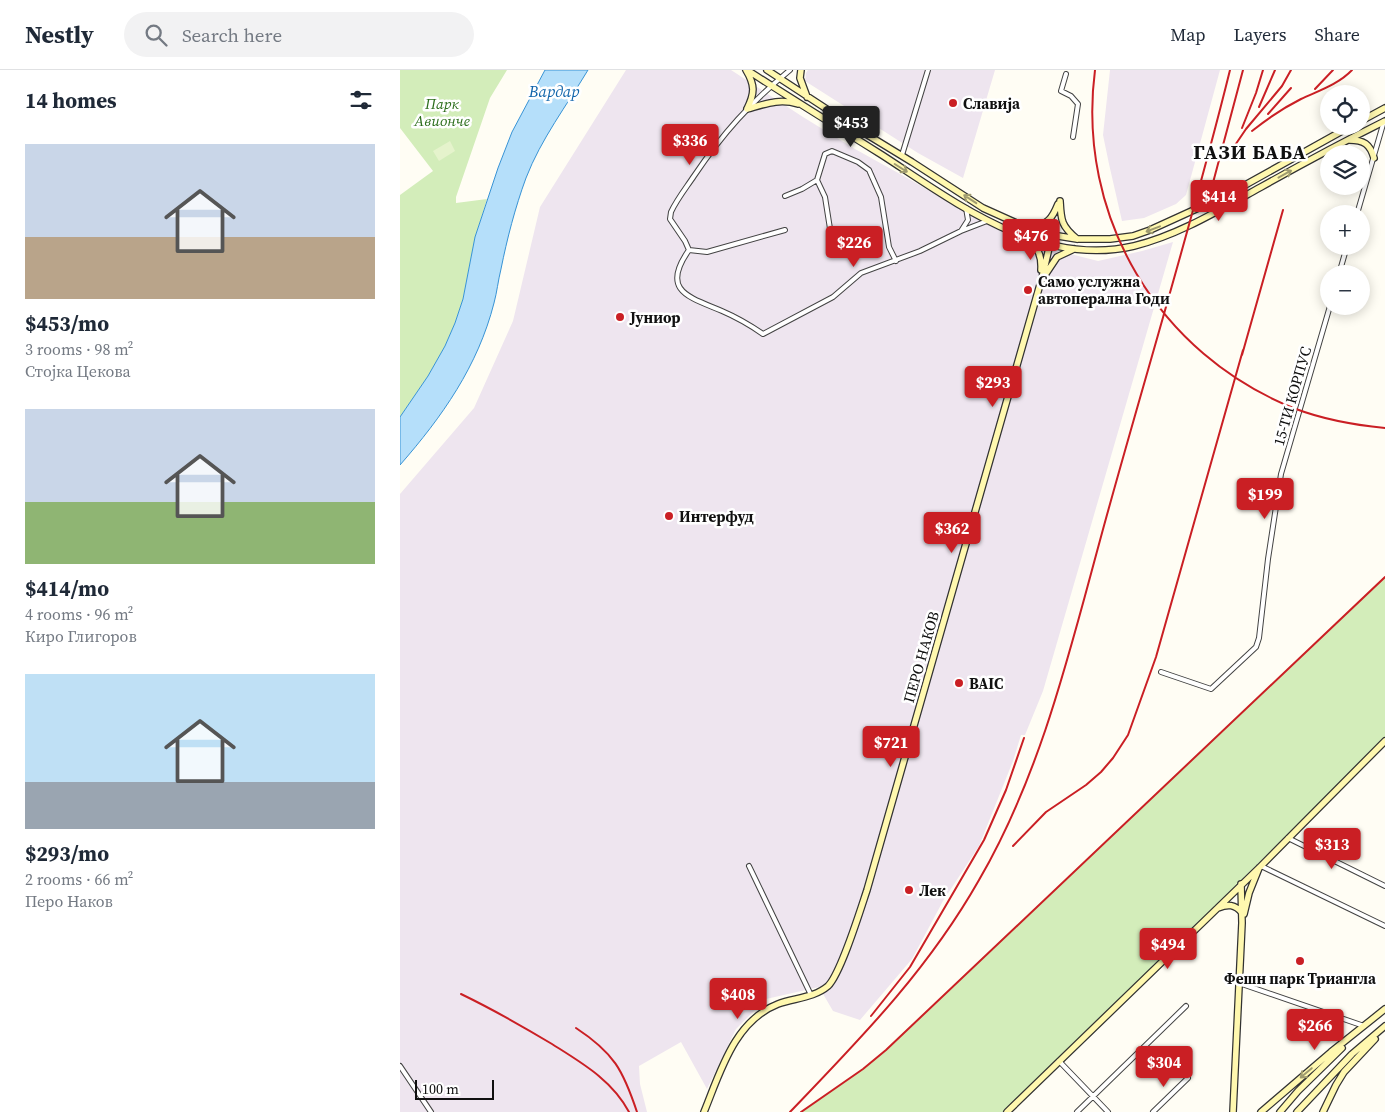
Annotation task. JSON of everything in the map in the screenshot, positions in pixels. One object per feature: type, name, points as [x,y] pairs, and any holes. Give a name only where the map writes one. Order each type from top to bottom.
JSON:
[{"type":"street","points":[[747,70],[987,221],[1026,238],[1050,244],[1099,250],[1144,243],[1168,234],[1218,211],[1344,141],[1385,121]]},
{"type":"street","points":[[747,70],[753,84],[753,94],[747,109]]},
{"type":"street","points":[[767,70],[984,208],[1029,228],[1052,235],[1077,239],[1110,239],[1133,236],[1162,225],[1221,198],[1335,135]]},
{"type":"street","points":[[689,250],[670,219],[671,212],[706,158],[747,109],[790,70]]},
{"type":"street","points":[[801,70],[800,78],[807,97]]},
{"type":"street","points":[[902,155],[928,70]]},
{"type":"street","points":[[1066,74],[1061,91],[1071,96],[1078,104],[1073,137]]},
{"type":"street","points":[[747,109],[769,102],[786,101],[807,107]]},
{"type":"street","points":[[1370,116],[1385,108]]},
{"type":"street","points":[[1360,205],[1385,121]]},
{"type":"street","points":[[1344,141],[1357,140],[1364,142],[1370,147],[1374,158]]},
{"type":"street","points":[[785,196],[817,180],[825,154],[829,151],[842,154],[858,162],[868,170],[881,196],[889,247],[896,261]]},
{"type":"street","points":[[817,180],[825,197],[831,235]]},
{"type":"street","points":[[1029,228],[1049,221],[1060,201],[1063,225],[1077,239]]},
{"type":"street","points":[[961,231],[968,220],[966,208]]},
{"type":"street","points":[[689,250],[679,264],[677,280],[680,288],[688,296],[700,303],[744,321],[763,334],[833,297],[862,274],[987,221]]},
{"type":"street","points":[[689,250],[707,252],[785,230]]},
{"type":"street","name":"ПЕРО НАКОВ","points":[[704,1112],[730,1051],[745,1028],[756,1017],[777,1004],[822,991],[833,978],[861,908],[1041,281],[1052,235]]},
{"type":"street","points":[[1026,238],[1037,248],[1040,256],[1041,281]]},
{"type":"street","points":[[1041,281],[1057,257],[1078,248]]},
{"type":"street","name":"15-ТИ КОРПУС","points":[[1162,672],[1211,689],[1256,647],[1259,638],[1268,559],[1281,474],[1327,315]]},
{"type":"street","points":[[1007,1112],[1261,866],[1385,741]]},
{"type":"street","points":[[1288,838],[1385,886]]},
{"type":"street","points":[[749,866],[811,995]]},
{"type":"street","points":[[1242,923],[1249,893],[1261,866]]},
{"type":"street","points":[[1261,866],[1385,926]]},
{"type":"street","points":[[1241,884],[1248,889],[1249,893]]},
{"type":"street","points":[[1233,1112],[1242,923],[1241,884]]},
{"type":"street","points":[[1216,909],[1230,905],[1235,906],[1242,914]]},
{"type":"street","points":[[1239,983],[1364,1026]]},
{"type":"street","points":[[1077,1112],[1186,1006]]},
{"type":"street","points":[[1261,1112],[1317,1063],[1385,1010]]},
{"type":"street","points":[[1280,1112],[1338,1051],[1385,1010]]},
{"type":"street","points":[[1297,1112],[1352,1054],[1385,1028]]},
{"type":"street","points":[[1323,1112],[1344,1072],[1385,1028]]},
{"type":"street","points":[[1059,1061],[1108,1112]]},
{"type":"street","points":[[400,1066],[431,1112]]},
{"type":"street","points":[[1152,1112],[1188,1078]]},
{"type":"shaded area","points":[[626,70],[731,70],[855,149],[964,211],[1027,243],[1098,261],[1173,242],[1043,691],[1025,735],[1021,735],[1013,761],[979,846],[943,901],[912,959],[860,1020],[833,1011],[819,987],[766,999],[736,1029],[707,1089],[681,1042],[639,1066],[640,1084],[647,1112],[400,1112],[400,494],[474,408],[513,321],[540,207]]},
{"type":"shaded area","points":[[808,70],[995,70],[963,178],[918,153],[805,81]]},
{"type":"shaded area","points":[[1110,70],[1220,70],[1186,195],[1176,204],[1144,218],[1122,221],[1103,135]]},
{"type":"green space","name":"Парк Авионче","points":[[400,70],[507,70],[490,98],[456,197],[456,203],[487,199],[475,238],[463,299],[445,346],[428,376],[400,417],[400,195],[433,171],[400,128]]},
{"type":"green space","points":[[450,141],[455,151],[439,161],[433,151]]},
{"type":"green space","points":[[1385,577],[1385,738],[1007,1112],[801,1112],[863,1069],[886,1050]]},
{"type":"water","name":"Вардар","points":[[545,70],[588,70],[547,136],[526,178],[503,258],[494,303],[478,348],[457,390],[400,465],[400,417],[428,376],[445,346],[455,323],[463,299],[475,237],[498,168],[512,132]]},
{"type":"railway","points":[[1095,70],[1093,124],[1099,177],[1114,227],[1137,274],[1167,317],[1204,354],[1247,385],[1307,413],[1340,422],[1385,428]]},
{"type":"railway","points":[[790,1112],[868,1030],[938,944],[979,880],[1023,791],[1056,697],[1070,649],[1187,234],[1230,70]]},
{"type":"railway","points":[[1210,194],[1243,70]]},
{"type":"railway","points":[[1242,128],[1263,70]]},
{"type":"railway","points":[[1259,107],[1275,70]]},
{"type":"railway","points":[[1227,157],[1246,129],[1282,86],[1291,70]]},
{"type":"railway","points":[[1315,89],[1333,70]]},
{"type":"railway","points":[[1252,131],[1282,110],[1335,83],[1352,70]]},
{"type":"railway","points":[[1268,114],[1291,88]]},
{"type":"railway","points":[[1242,355],[1283,210]]},
{"type":"railway","points":[[1013,846],[1046,812],[1086,785],[1101,772],[1128,735],[1156,657],[1243,350]]},
{"type":"railway","points":[[801,1112],[863,1069],[886,1050],[1385,577]]},
{"type":"railway","points":[[871,1016],[910,967],[984,840],[1006,790],[1024,738]]},
{"type":"railway","points":[[461,994],[552,1044],[585,1065],[605,1081],[629,1112]]},
{"type":"railway","points":[[576,1028],[608,1054],[622,1074],[637,1112]]},
{"type":"place","name":"Славија","points":[[953,103]]},
{"type":"place","name":"Само услужна автоперална Годи","points":[[1028,290]]},
{"type":"place","name":"Јуниор","points":[[620,317]]},
{"type":"place","name":"Интерфуд","points":[[669,516]]},
{"type":"place","name":"BAIC","points":[[959,683]]},
{"type":"place","name":"Лек","points":[[909,890]]},
{"type":"place","name":"Фешн парк Триангла","points":[[1300,961]]},
{"type":"district","name":"ГАЗИ БАБА","points":[[1250,152]]}]
